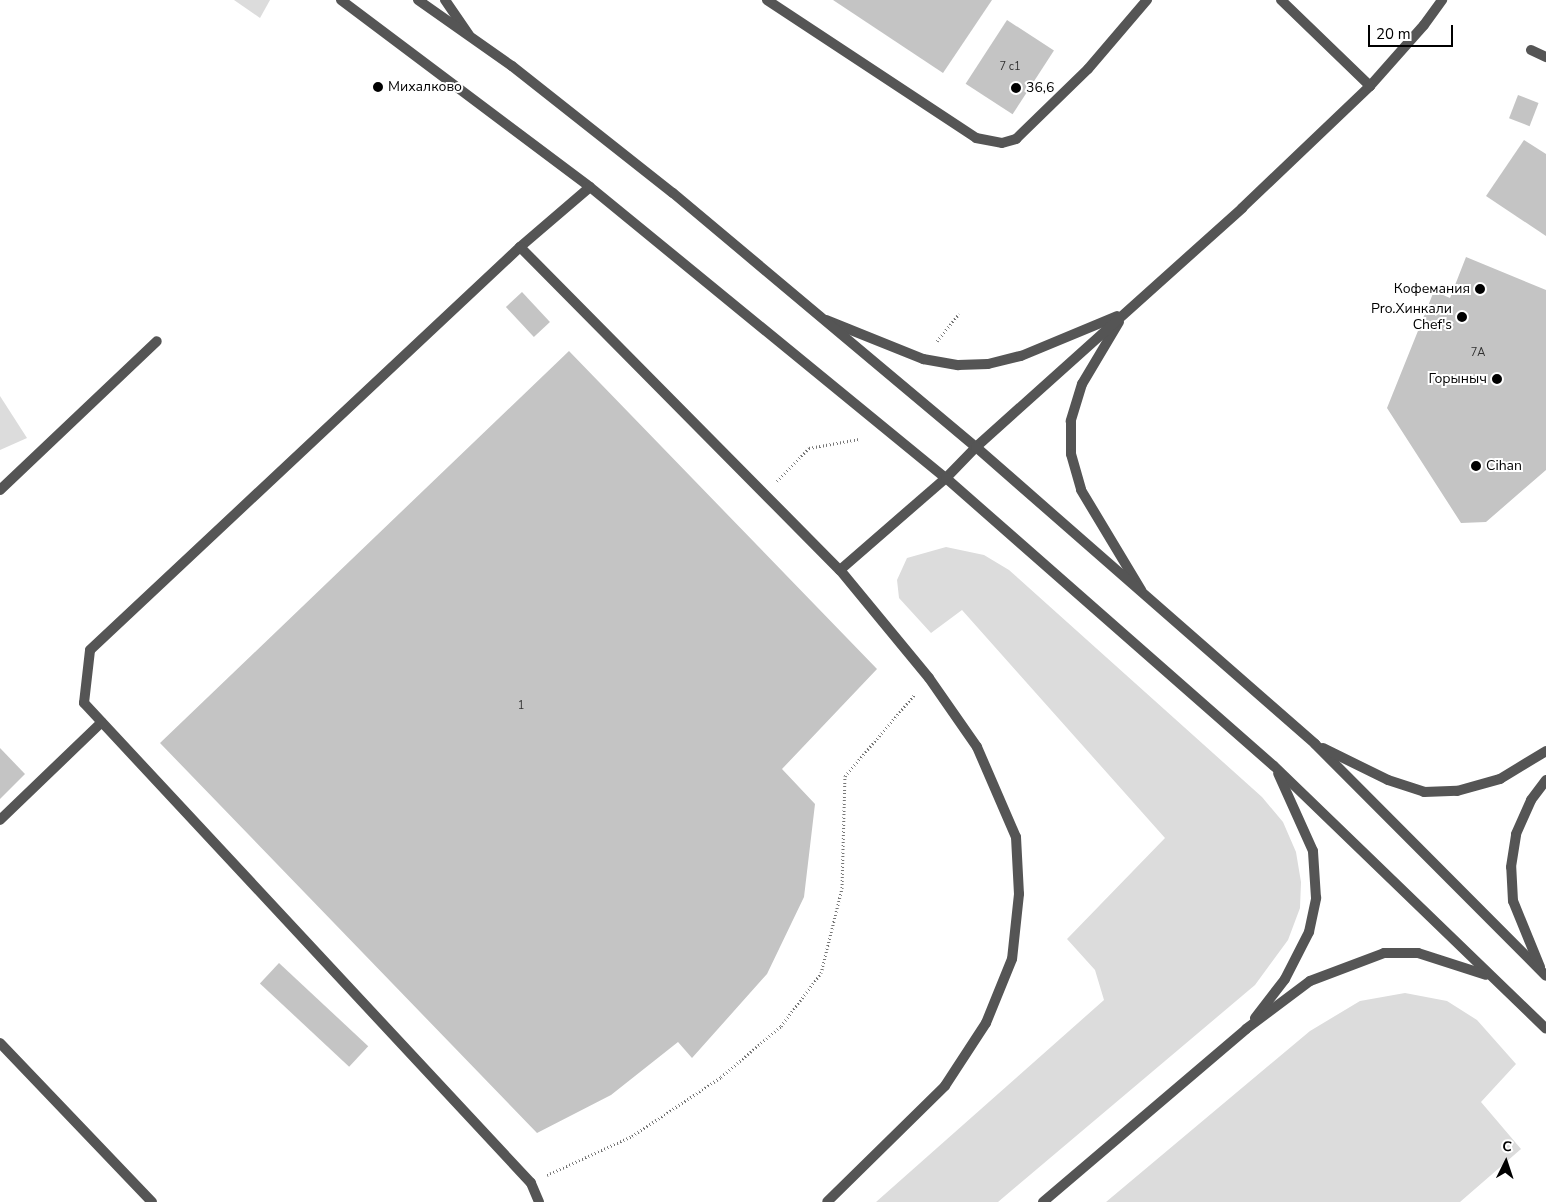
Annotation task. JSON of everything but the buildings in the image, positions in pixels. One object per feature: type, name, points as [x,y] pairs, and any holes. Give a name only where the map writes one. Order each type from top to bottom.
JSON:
[{"type":"street","points":[[341,0],[590,187],[946,478],[1274,766],[1490,977],[1546,1029]]},
{"type":"street","points":[[418,0],[512,66],[666,186],[976,447],[1315,744],[1544,974]]},
{"type":"street","points":[[444,0],[471,38]]},
{"type":"street","points":[[767,0],[976,138],[1002,144],[1016,139],[1088,69],[1146,0]]},
{"type":"street","points":[[1281,0],[1370,86]]},
{"type":"street","points":[[840,570],[946,478],[976,447],[1125,313],[1370,86],[1424,25],[1442,0]]},
{"type":"street","points":[[1531,50],[1546,57]]},
{"type":"street","points":[[539,1202],[531,1183],[84,703],[90,650],[520,247],[590,187]]},
{"type":"street","points":[[520,247],[840,570],[929,678],[977,747],[1016,837],[1019,894],[1012,959],[986,1023],[945,1086],[827,1202]]},
{"type":"street","points":[[824,319],[923,359],[958,365],[988,364],[1021,356],[1125,313]]},
{"type":"street","points":[[1125,313],[1082,384],[1071,421],[1071,454],[1081,490],[1143,593]]},
{"type":"street","points":[[0,490],[157,341]]},
{"type":"street","points":[[0,820],[102,722]]},
{"type":"street","points":[[1315,744],[1388,780],[1424,792],[1457,791],[1500,779],[1546,751]]},
{"type":"street","points":[[1246,1029],[1285,979],[1309,932],[1316,898],[1314,851],[1274,766]]},
{"type":"street","points":[[1544,974],[1513,901],[1511,867],[1516,834],[1531,800],[1546,780]]},
{"type":"street","points":[[1043,1202],[1246,1029],[1310,981],[1384,953],[1418,953],[1490,977]]},
{"type":"street","points":[[0,1043],[152,1202]]},
{"type":"path","points":[[934,346],[959,314]]},
{"type":"path","points":[[765,495],[809,448],[859,439]]},
{"type":"path","points":[[531,1183],[632,1136],[721,1077],[781,1026],[821,973],[842,888],[845,776],[929,678]]},
{"type":"shaded area","points":[[234,0],[270,0],[260,18]]},
{"type":"shaded area","points":[[0,396],[27,438],[0,450]]},
{"type":"shaded area","points":[[946,547],[984,555],[1009,570],[1262,797],[1283,822],[1296,852],[1301,882],[1300,908],[1288,940],[1255,985],[998,1202],[876,1202],[1104,1000],[1095,970],[1067,939],[1165,838],[962,610],[931,633],[899,598],[897,580],[907,558]]},
{"type":"shaded area","points":[[1405,993],[1447,1001],[1477,1020],[1516,1064],[1481,1102],[1521,1149],[1460,1202],[1106,1202],[1310,1031],[1360,1001]]},
{"type":"place","name":"Михалково","points":[[378,87]]},
{"type":"place","name":"36,6","points":[[1016,88]]},
{"type":"place","name":"Кофемания","points":[[1480,289]]},
{"type":"place","name":"Pro.Хинкали Chef's","points":[[1462,317]]},
{"type":"place","name":"Горыныч","points":[[1497,379]]},
{"type":"place","name":"Cihan","points":[[1476,466]]}]
